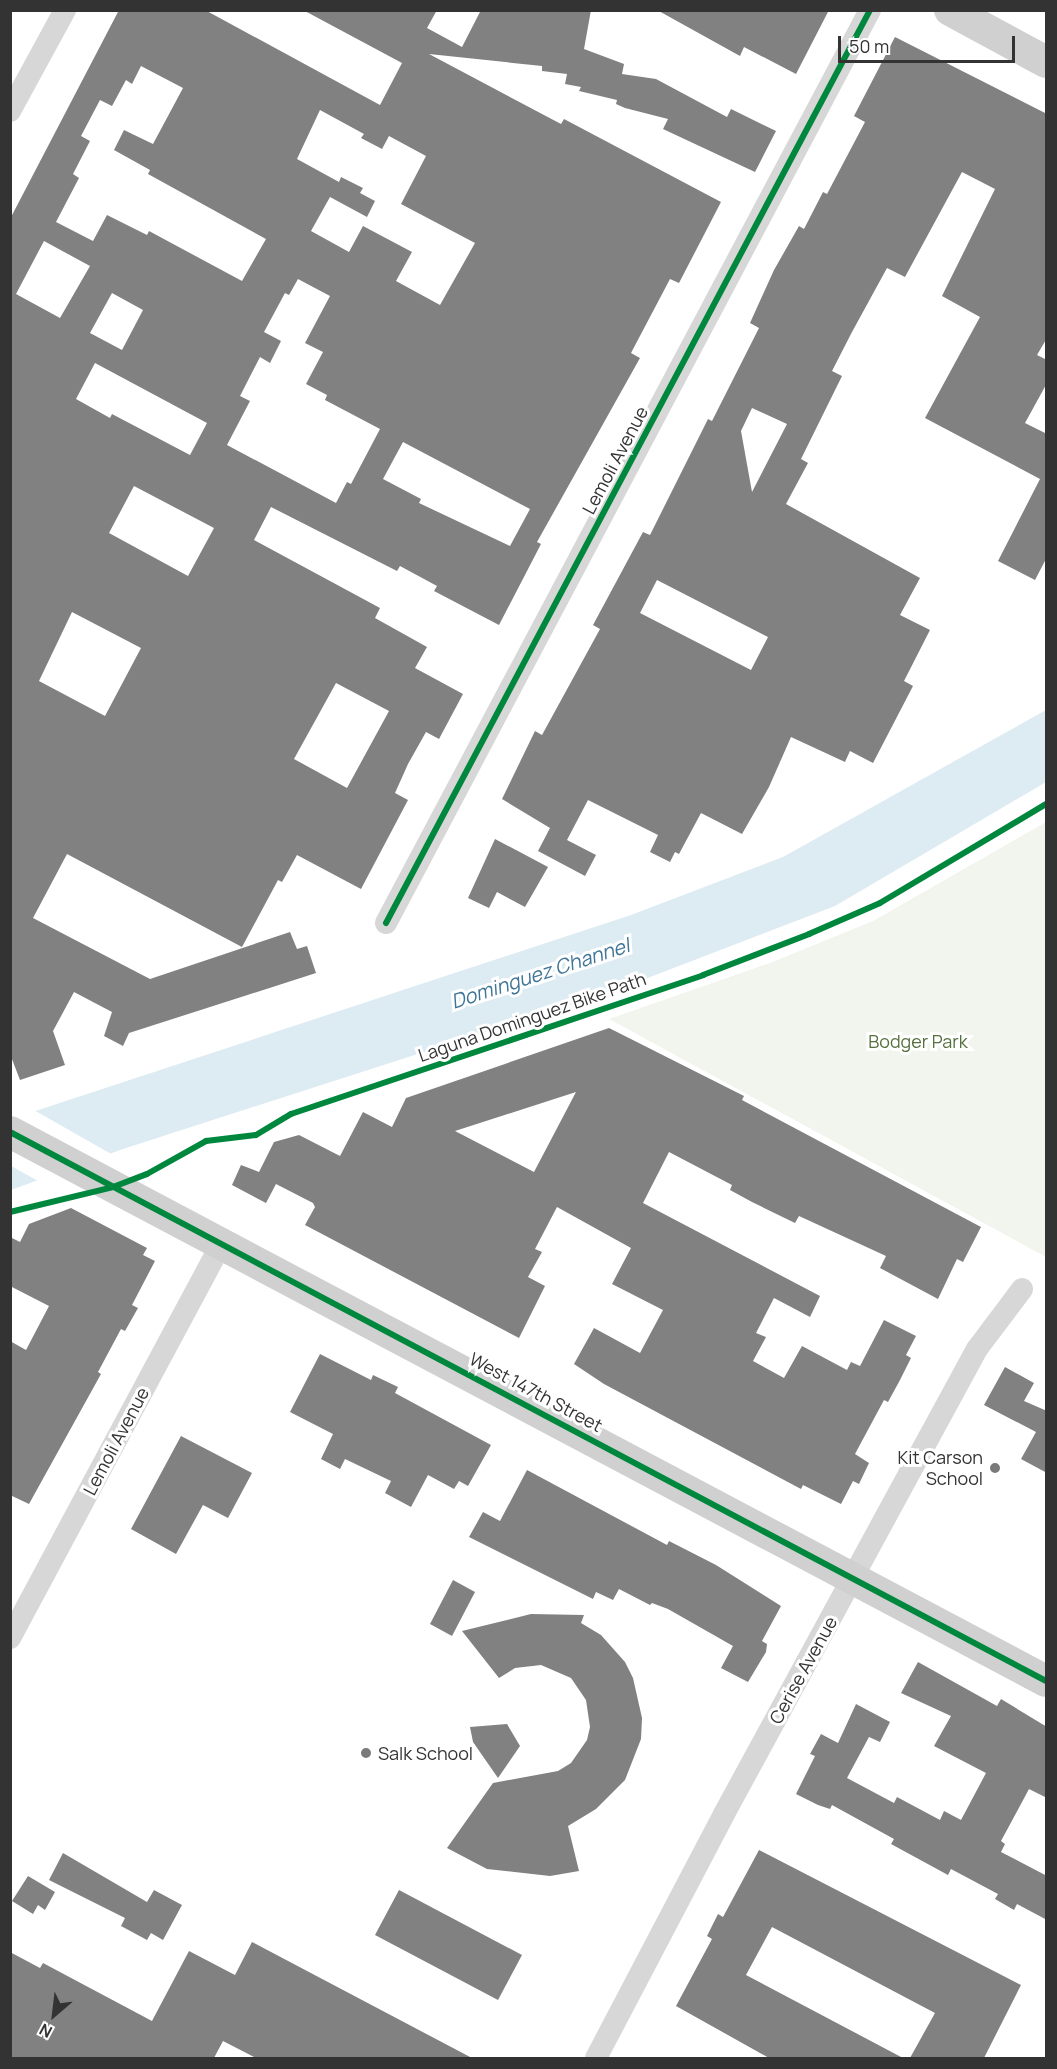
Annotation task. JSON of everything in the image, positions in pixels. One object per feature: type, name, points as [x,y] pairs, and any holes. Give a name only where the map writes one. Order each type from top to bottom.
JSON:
[{"type":"street","points":[[10,111],[64,10]]},
{"type":"street","name":"Lemoli Avenue","points":[[386,923],[870,10]]},
{"type":"street","points":[[950,10],[1047,62]]},
{"type":"street","name":"West 147th Street","points":[[10,1132],[1047,1681]]},
{"type":"street","name":"Lemoli Avenue","points":[[10,1638],[221,1244]]},
{"type":"street","name":"Cerise Avenue","points":[[596,2058],[852,1577],[977,1349],[1022,1289]]},
{"type":"green space","name":"Bodger Park","points":[[1046,822],[1046,1257],[609,1019],[770,963],[873,921]]},
{"type":"water","name":"Dominguez Channel","points":[[1046,710],[1046,782],[835,906],[619,989],[123,1149],[11,1190],[11,1119],[631,915],[783,857]]},
{"type":"pier","points":[[32,1109],[113,1155],[40,1182],[11,1166],[10,1116]]},
{"type":"building","points":[[119,10],[205,10],[380,105],[402,63],[303,10],[437,10],[427,28],[462,47],[481,10],[591,10],[584,49],[624,64],[622,74],[656,79],[727,117],[731,109],[776,131],[755,172],[663,129],[668,119],[625,108],[616,104],[617,100],[579,91],[581,87],[565,84],[567,74],[542,71],[542,66],[429,54],[561,124],[564,119],[721,202],[679,283],[670,279],[631,353],[640,358],[537,542],[541,544],[499,625],[434,591],[437,586],[400,566],[397,571],[271,507],[254,540],[380,608],[375,618],[427,647],[415,668],[463,694],[439,739],[426,732],[408,764],[395,793],[408,800],[361,889],[297,855],[282,882],[278,880],[242,947],[67,854],[33,918],[150,979],[290,932],[297,949],[307,946],[316,973],[129,1033],[123,1046],[104,1036],[112,1012],[74,992],[53,1031],[65,1065],[20,1080],[10,1054],[10,219]],"holes":[[[141,66],[183,88],[153,144],[124,130],[114,150],[150,170],[148,174],[266,239],[242,281],[149,231],[147,235],[107,215],[93,241],[56,222],[79,178],[73,174],[90,141],[81,136],[100,100],[112,106],[126,80],[132,84]],[[320,110],[364,134],[361,138],[382,149],[389,136],[426,156],[401,204],[475,243],[440,305],[396,281],[412,252],[363,226],[349,252],[311,231],[330,197],[367,217],[375,201],[360,193],[363,188],[341,177],[339,182],[297,159]],[[44,241],[90,266],[60,318],[16,294]],[[298,279],[330,296],[305,343],[323,352],[306,384],[327,395],[325,400],[380,429],[351,484],[347,482],[336,503],[227,445],[250,401],[240,396],[260,357],[270,363],[281,341],[264,332],[285,293],[289,295]],[[112,293],[143,310],[122,350],[90,333]],[[95,363],[207,423],[190,455],[112,414],[110,418],[76,399]],[[403,442],[530,509],[510,546],[419,503],[421,499],[383,479]],[[134,486],[214,528],[188,576],[109,533]],[[72,612],[141,648],[105,716],[39,681]],[[336,683],[389,711],[347,788],[294,759]]]},
{"type":"building","points":[[657,10],[829,10],[796,74],[744,47],[740,56]]},
{"type":"building","points":[[895,37],[1047,114],[1047,338],[1037,355],[1047,360],[1047,383],[1025,423],[1047,434],[1047,557],[1035,580],[998,561],[1040,479],[925,418],[980,317],[942,296],[995,189],[962,172],[905,277],[887,268],[852,332],[832,371],[842,376],[801,459],[808,463],[786,504],[920,578],[900,615],[930,630],[904,681],[913,686],[873,763],[850,751],[845,762],[791,737],[769,787],[742,834],[701,813],[679,854],[675,852],[670,862],[650,852],[658,835],[588,800],[567,840],[596,855],[585,876],[538,851],[550,828],[502,799],[535,731],[542,735],[600,629],[593,625],[643,532],[650,535],[708,419],[712,421],[759,328],[750,323],[774,270],[799,226],[804,229],[823,192],[827,194],[865,122],[854,116]],"holes":[[[752,408],[787,424],[752,492],[741,431]],[[657,580],[768,637],[751,670],[640,613]]]},
{"type":"building","points":[[495,839],[548,867],[525,907],[497,892],[489,908],[468,898]]},
{"type":"building","points":[[609,1028],[744,1096],[742,1100],[981,1227],[963,1262],[957,1259],[938,1299],[880,1268],[886,1256],[799,1216],[795,1223],[730,1190],[732,1185],[669,1152],[643,1203],[820,1296],[810,1317],[774,1298],[756,1333],[766,1337],[753,1361],[784,1378],[802,1346],[847,1370],[851,1362],[860,1366],[884,1320],[916,1336],[906,1355],[911,1358],[900,1380],[888,1402],[884,1400],[855,1454],[869,1463],[859,1484],[853,1481],[841,1504],[803,1485],[801,1489],[604,1384],[574,1364],[594,1328],[640,1353],[663,1310],[612,1284],[631,1248],[557,1207],[535,1249],[542,1252],[528,1277],[545,1286],[519,1338],[305,1225],[315,1207],[313,1203],[276,1184],[266,1203],[232,1185],[241,1165],[259,1172],[274,1142],[299,1135],[340,1156],[363,1112],[392,1127],[406,1098]],"holes":[[[576,1092],[534,1172],[455,1131]]]},
{"type":"building","points":[[71,1208],[147,1248],[143,1255],[155,1261],[132,1305],[138,1308],[125,1331],[121,1329],[98,1372],[101,1374],[29,1504],[10,1495],[10,1341],[26,1350],[49,1306],[10,1286],[10,1237],[20,1242],[29,1224]]},
{"type":"building","points":[[320,1354],[371,1380],[373,1375],[398,1387],[395,1393],[491,1445],[468,1486],[459,1481],[454,1489],[428,1475],[411,1507],[385,1493],[391,1481],[345,1459],[340,1469],[321,1459],[333,1434],[290,1412]]},
{"type":"building","points":[[1005,1367],[1034,1383],[1024,1401],[1047,1411],[1047,1473],[1021,1459],[1036,1432],[984,1405]]},
{"type":"building","points":[[181,1436],[252,1473],[228,1518],[203,1505],[176,1554],[131,1529]]},
{"type":"building","points":[[527,1470],[667,1545],[669,1541],[716,1565],[781,1606],[762,1641],[767,1644],[766,1652],[748,1682],[721,1668],[733,1646],[668,1609],[652,1603],[650,1605],[619,1589],[613,1600],[596,1592],[593,1599],[469,1537],[483,1512],[500,1521]]},
{"type":"building","points":[[453,1580],[475,1592],[452,1636],[430,1624]]},
{"type":"building","points":[[531,1614],[584,1615],[581,1623],[601,1635],[625,1662],[633,1678],[642,1718],[641,1739],[625,1780],[596,1809],[568,1826],[579,1871],[550,1876],[487,1869],[447,1848],[493,1783],[558,1771],[571,1763],[587,1740],[590,1727],[586,1700],[571,1678],[541,1665],[515,1668],[499,1678],[462,1631]]},
{"type":"building","points":[[918,1662],[997,1706],[1001,1699],[1047,1727],[1047,1798],[1029,1789],[1001,1841],[1005,1844],[1001,1852],[1047,1876],[1047,1920],[1017,1904],[1014,1910],[995,1899],[998,1894],[951,1869],[948,1875],[891,1844],[894,1839],[832,1805],[830,1809],[796,1794],[815,1756],[810,1754],[821,1734],[838,1743],[856,1704],[890,1722],[880,1742],[869,1737],[847,1778],[894,1803],[897,1797],[940,1820],[944,1811],[961,1820],[986,1773],[934,1746],[951,1716],[901,1693]]},
{"type":"building","points":[[507,1724],[520,1746],[498,1778],[473,1742],[470,1727]]},
{"type":"building","points":[[759,1850],[1021,1985],[984,2058],[910,2058],[935,2013],[772,1927],[746,1975],[903,2058],[769,2058],[676,2006],[712,1939],[707,1936],[718,1914],[723,1917]]},
{"type":"building","points":[[63,1853],[147,1902],[154,1890],[182,1905],[163,1940],[151,1933],[147,1940],[121,1926],[125,1918],[49,1880]]},
{"type":"building","points":[[28,1876],[55,1892],[45,1910],[38,1905],[33,1914],[12,1901]]},
{"type":"building","points":[[399,1890],[522,1955],[498,2000],[375,1935]]},
{"type":"building","points":[[252,1942],[472,2058],[256,2058],[223,2041],[214,2058],[10,2058],[10,1952],[40,1968],[43,1963],[152,2021],[189,1951],[235,1975]]},
{"type":"cycle path","points":[[386,923],[870,10]]},
{"type":"cycle path","name":"Laguna Dominguez Bike Path","points":[[10,1212],[113,1187],[147,1174],[206,1141],[256,1135],[291,1114],[703,975],[809,934],[880,903],[1046,804]]},
{"type":"cycle path","points":[[10,1132],[1046,1681]]},
{"type":"place","name":"Kit Carson School","points":[[995,1468]]},
{"type":"place","name":"Salk School","points":[[366,1753]]}]
